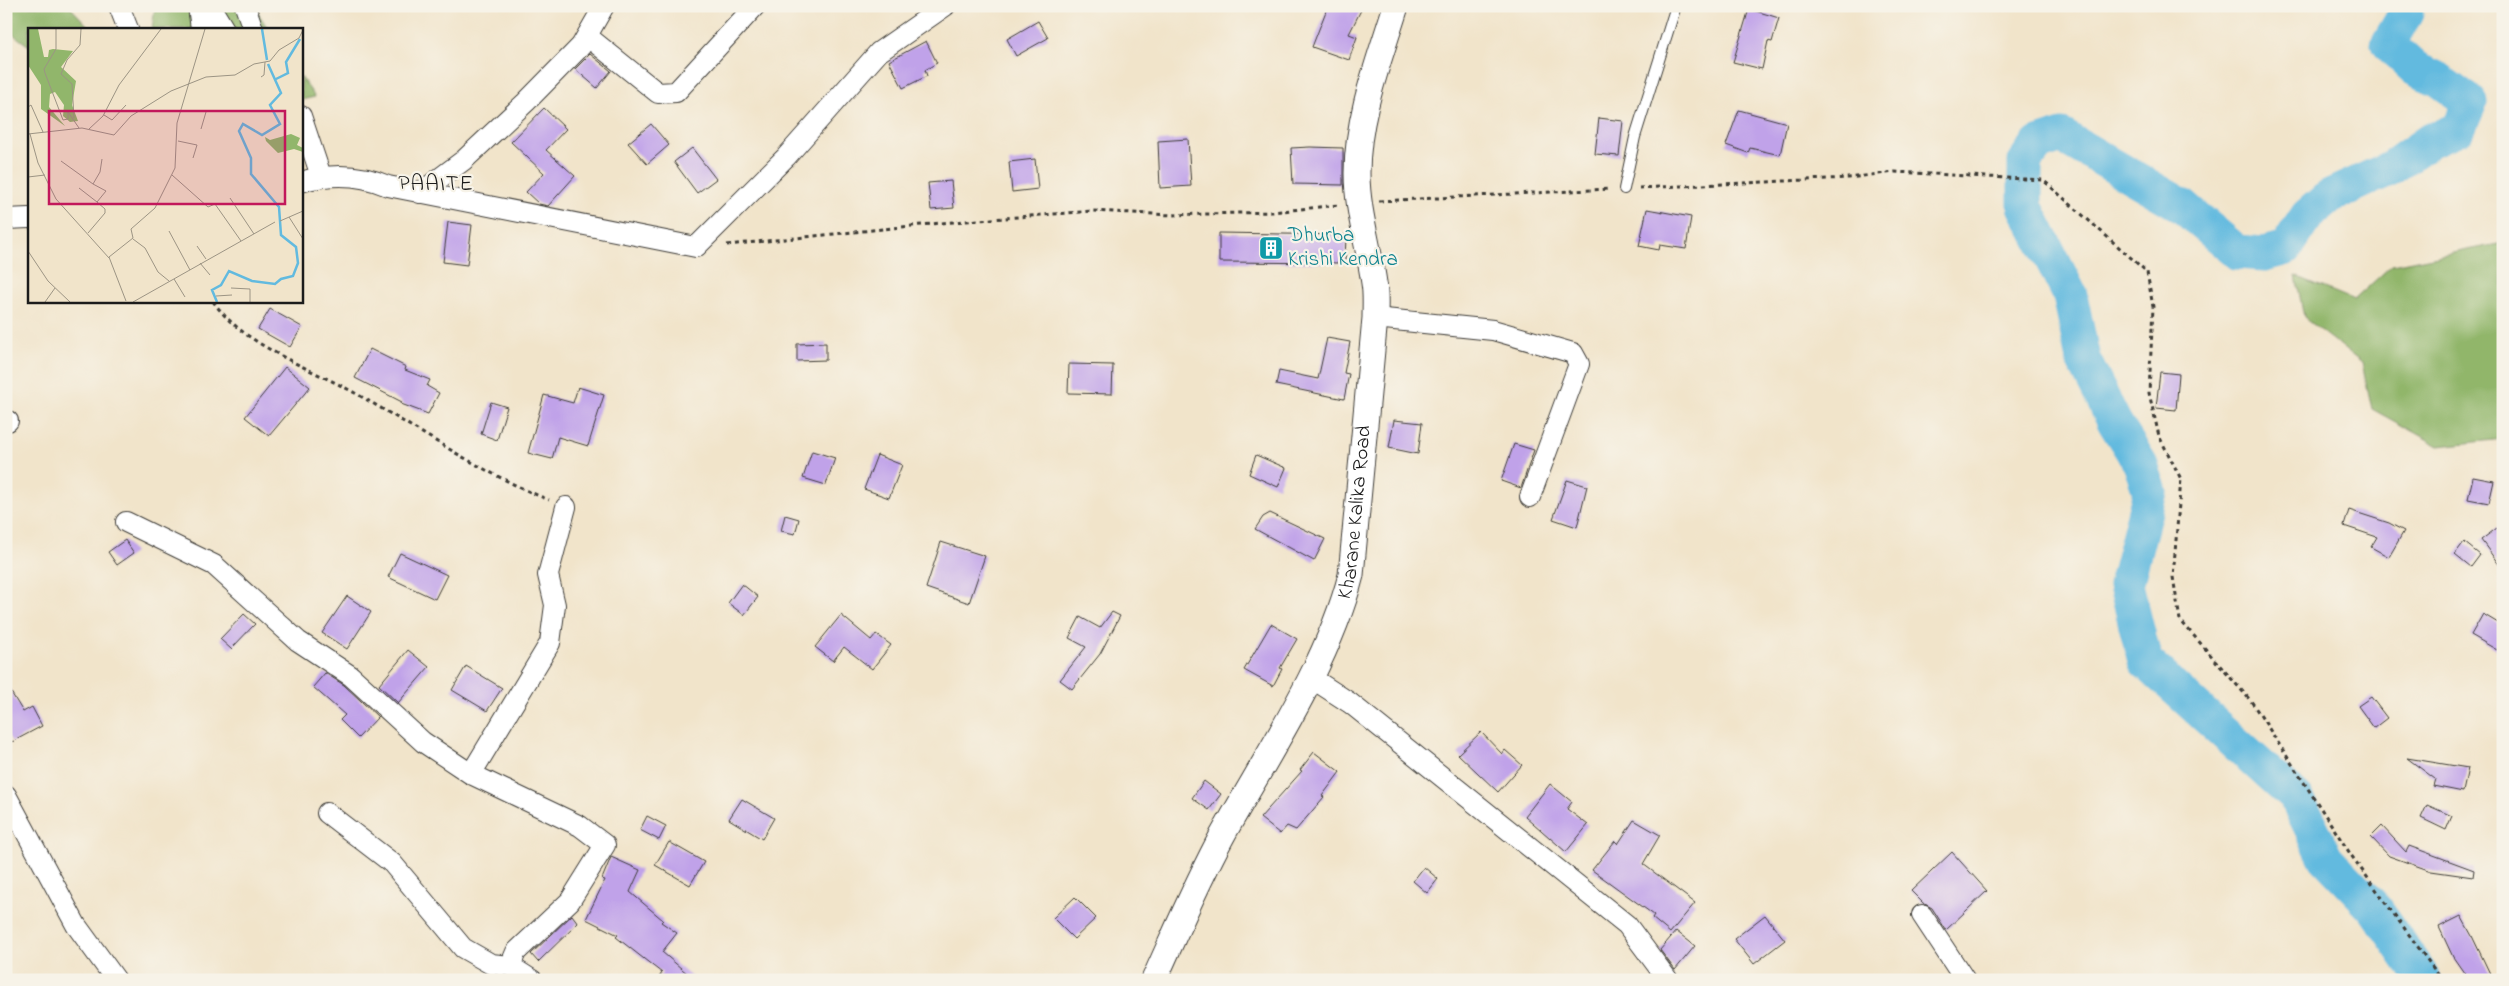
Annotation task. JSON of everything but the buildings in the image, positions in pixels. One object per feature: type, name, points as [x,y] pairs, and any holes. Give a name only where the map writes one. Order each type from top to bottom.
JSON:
[{"type":"street","points":[[119,6],[128,28]]},
{"type":"street","points":[[198,6],[201,28]]},
{"type":"street","points":[[210,6],[223,28]]},
{"type":"street","points":[[245,6],[253,28]]},
{"type":"street","points":[[420,193],[464,160],[526,102],[581,46],[604,6]]},
{"type":"street","points":[[587,36],[658,94],[666,95],[676,92],[756,6]]},
{"type":"street","points":[[302,182],[321,176],[370,179],[388,186],[420,193],[696,247],[786,157],[879,52],[945,6]]},
{"type":"street","name":"Kharane Kalika Road","points":[[1154,980],[1221,838],[1310,677],[1343,606],[1351,575],[1376,318],[1375,286],[1357,175],[1359,142],[1371,87],[1396,6]]},
{"type":"street","points":[[302,119],[321,176]]},
{"type":"street","points":[[6,219],[28,218]]},
{"type":"street","points":[[1376,318],[1493,330],[1574,353],[1579,364],[1530,497]]},
{"type":"street","points":[[471,774],[550,643],[556,605],[548,575],[566,507]]},
{"type":"street","points":[[126,522],[214,565],[298,641],[351,676],[424,742],[471,774],[580,826],[604,845],[570,901],[516,952],[510,966]]},
{"type":"street","points":[[1310,677],[1350,703],[1627,925],[1668,980]]},
{"type":"street","points":[[6,795],[76,925],[116,980]]},
{"type":"street","points":[[327,813],[392,863],[463,948],[491,964],[510,966],[532,980]]},
{"type":"street","points":[[1922,915],[1965,980]]},
{"type":"lane","points":[[1624,189],[1635,138],[1675,9]]},
{"type":"path","points":[[1986,175],[2043,180],[2147,272],[2153,307],[2149,393],[2158,436],[2181,479],[2173,577],[2180,620],[2251,701],[2351,855],[2442,980]]},
{"type":"path","points":[[214,302],[221,313],[258,343],[357,394],[516,487],[566,507]]},
{"type":"green space","points":[[6,6],[69,6],[90,28],[28,28],[28,45],[6,29]]},
{"type":"green space","points":[[155,6],[254,6],[267,28],[152,28]]},
{"type":"green space","points":[[302,78],[315,97],[302,100]]},
{"type":"green space","points":[[2503,243],[2503,439],[2439,446],[2372,409],[2362,363],[2304,318],[2296,276],[2354,300],[2392,265]]},
{"type":"waterway","points":[[2405,6],[2406,13],[2388,44],[2415,69],[2438,79],[2470,102],[2459,128],[2429,141],[2391,168],[2330,196],[2307,216],[2286,248],[2264,254],[2237,252],[2181,205],[2062,136],[2038,144],[2025,162],[2025,206],[2070,295],[2083,359],[2115,423],[2140,463],[2150,492],[2126,585],[2145,661],[2297,799],[2326,858],[2375,909],[2424,980]]},
{"type":"place","name":"Dhurba Krishi Kendra","points":[[1271,248]]},
{"type":"district","name":"PAAITE","points":[[436,185]]}]
